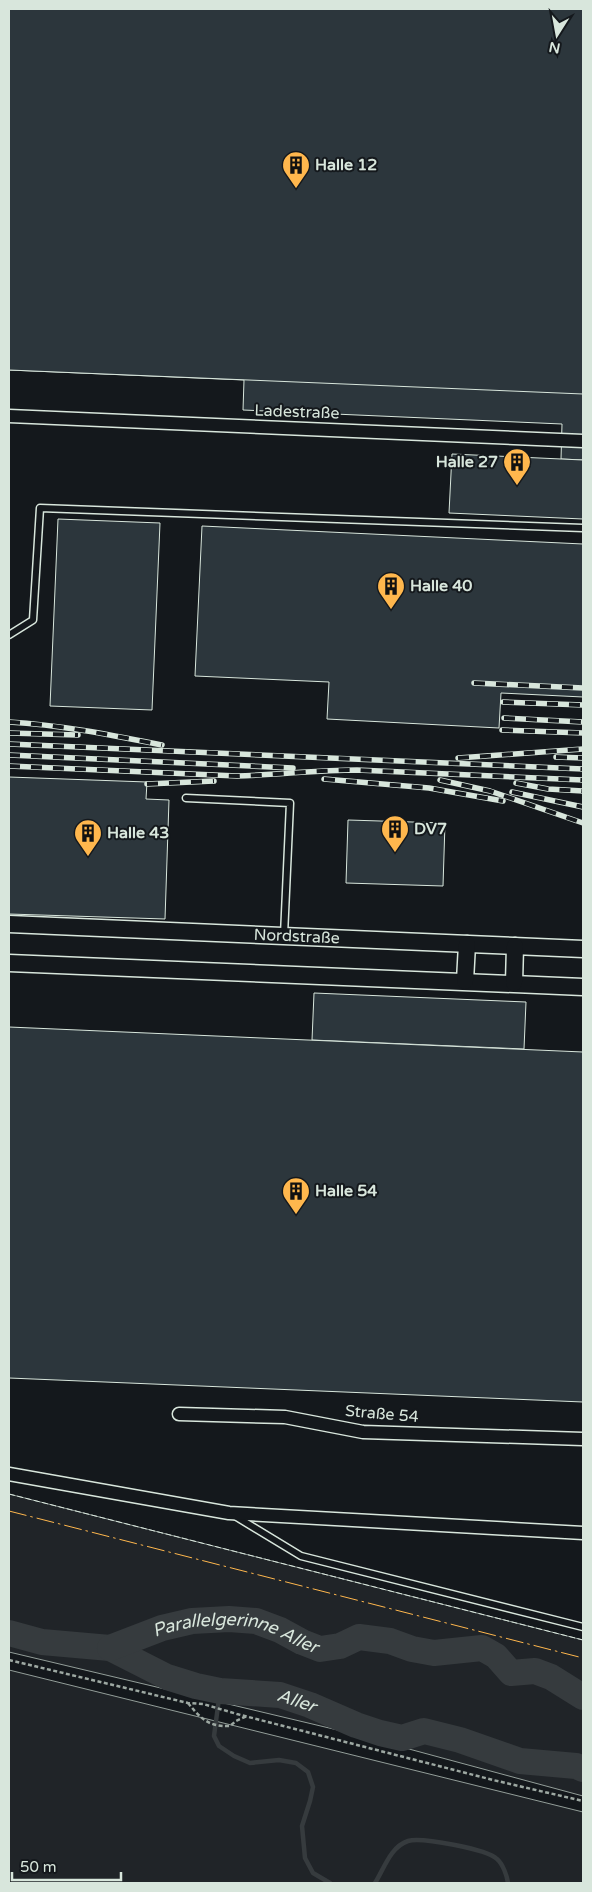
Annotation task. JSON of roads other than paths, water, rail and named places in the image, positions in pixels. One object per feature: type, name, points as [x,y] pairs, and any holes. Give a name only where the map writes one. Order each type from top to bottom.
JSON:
[{"type":"street","name":"Ladestraße","points":[[9,416],[583,441]]},
{"type":"street","name":"Nordstraße","points":[[9,924],[583,949]]},
{"type":"street","points":[[465,981],[467,944]]},
{"type":"street","points":[[514,983],[515,946]]},
{"type":"street","points":[[9,963],[583,987]]},
{"type":"street","name":"Straße 54","points":[[179,1414],[285,1417],[363,1432],[583,1439]]},
{"type":"street","points":[[9,1474],[229,1512],[583,1533]]},
{"type":"lane","points":[[9,635],[33,620],[40,508],[583,528]]},
{"type":"lane","points":[[186,798],[290,802],[284,936]]},
{"type":"lane","points":[[229,1512],[301,1556],[583,1628]]},
{"type":"waterway","name":"Parallelgerinne Aller","points":[[110,1648],[162,1628],[192,1621],[229,1619],[256,1621],[320,1649],[340,1646],[359,1637],[390,1641],[412,1649],[434,1653],[482,1648],[496,1656],[511,1673],[535,1671],[551,1677],[583,1697]]},
{"type":"waterway","name":"Aller","points":[[9,1633],[42,1642],[110,1648],[167,1677],[220,1691],[280,1695],[380,1733],[402,1738],[424,1731],[460,1740],[520,1761],[576,1766],[583,1769]]},
{"type":"waterway","points":[[220,1691],[214,1736],[219,1746],[234,1756],[250,1763],[279,1760],[296,1763],[308,1772],[313,1787],[302,1826],[305,1858],[313,1873],[330,1883]]},
{"type":"waterway","points":[[375,1883],[392,1853],[402,1844],[415,1840],[454,1845],[491,1855],[501,1864],[508,1883]]},
{"type":"railway","points":[[474,683],[583,688]]},
{"type":"railway","points":[[503,702],[583,705]]},
{"type":"railway","points":[[504,718],[583,722]]},
{"type":"railway","points":[[9,722],[67,728],[162,745]]},
{"type":"railway","points":[[502,730],[583,733]]},
{"type":"railway","points":[[9,733],[78,735]]},
{"type":"railway","points":[[9,744],[583,769]]},
{"type":"railway","points":[[458,758],[583,749]]},
{"type":"railway","points":[[9,755],[293,768]]},
{"type":"railway","points":[[556,757],[583,758]]},
{"type":"railway","points":[[9,766],[237,776],[357,770],[583,780]]},
{"type":"railway","points":[[324,779],[429,788],[503,801]]},
{"type":"railway","points":[[440,780],[490,791],[583,823]]},
{"type":"railway","points":[[147,784],[214,781]]},
{"type":"railway","points":[[516,783],[548,789],[583,791]]},
{"type":"railway","points":[[512,792],[583,807]]},
{"type":"place","name":"Halle 12","points":[[296,189]]},
{"type":"place","name":"Halle 27","points":[[517,486]]},
{"type":"place","name":"Halle 40","points":[[391,610]]},
{"type":"place","name":"DV7","points":[[395,853]]},
{"type":"place","name":"Halle 43","points":[[88,857]]},
{"type":"place","name":"Halle 54","points":[[296,1215]]}]
